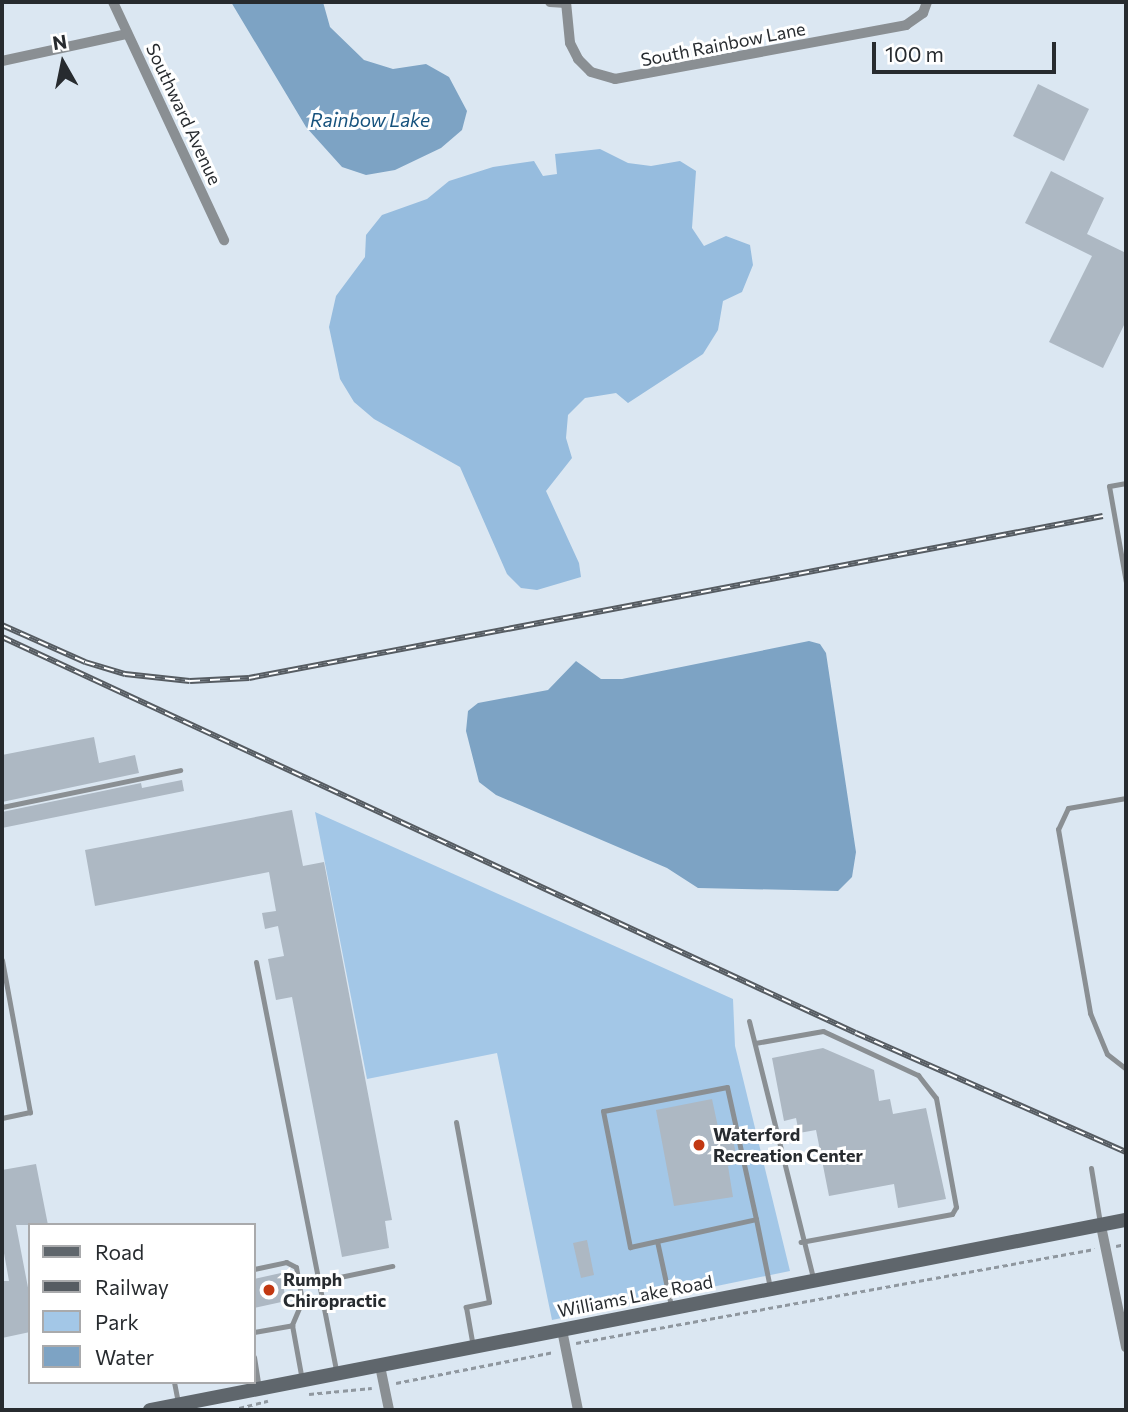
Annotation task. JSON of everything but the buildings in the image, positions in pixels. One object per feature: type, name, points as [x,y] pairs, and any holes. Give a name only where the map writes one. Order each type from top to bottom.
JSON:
[{"type":"main road","name":"Williams Lake Road","points":[[150,1410],[179,1405],[208,1405],[260,1389],[300,1388],[337,1374],[473,1346],[672,1310],[1126,1220]]},
{"type":"street","name":"Southward Avenue","points":[[113,2],[224,240]]},
{"type":"street","points":[[550,2],[566,2]]},
{"type":"street","name":"South Rainbow Lane","points":[[566,2],[570,43],[578,59],[591,72],[623,79],[906,25],[923,13],[927,2]]},
{"type":"street","points":[[2,61],[127,34]]},
{"type":"street","points":[[1101,1226],[1126,1347]]},
{"type":"street","points":[[562,1330],[578,1410]]},
{"type":"street","points":[[380,1366],[389,1410]]},
{"type":"lane","points":[[1126,483],[1108,486],[1126,582]]},
{"type":"lane","points":[[2,807],[180,771]]},
{"type":"lane","points":[[1126,798],[1068,808],[1058,829],[1090,1013],[1107,1054],[1126,1069]]},
{"type":"lane","points":[[2,960],[30,1112],[2,1118]]},
{"type":"lane","points":[[256,962],[316,1282],[337,1374]]},
{"type":"lane","points":[[749,1021],[814,1282]]},
{"type":"lane","points":[[755,1043],[823,1031],[918,1075],[936,1098],[956,1207],[952,1214],[802,1242]]},
{"type":"lane","points":[[756,1219],[630,1247],[603,1111],[726,1087],[756,1219],[771,1290]]},
{"type":"lane","points":[[456,1122],[489,1302],[466,1307],[473,1346]]},
{"type":"lane","points":[[1091,1168],[1101,1226]]},
{"type":"lane","points":[[657,1241],[672,1310]]},
{"type":"lane","points":[[256,1269],[286,1262],[296,1267],[302,1301],[292,1325],[300,1388]]},
{"type":"lane","points":[[316,1282],[392,1266]]},
{"type":"lane","points":[[256,1332],[292,1325]]},
{"type":"lane","points":[[256,1368],[260,1389]]},
{"type":"lane","points":[[174,1384],[179,1405]]},
{"type":"path","points":[[300,1388],[384,1386],[566,1350],[578,1342],[614,1335],[1089,1250]]},
{"type":"path","points":[[231,1410],[275,1399]]},
{"type":"green space","name":"Waterford Recreation Center","points":[[315,812],[733,999],[735,1046],[790,1271],[552,1320],[497,1053],[367,1079]]},
{"type":"shaded area","points":[[600,149],[628,163],[651,166],[680,161],[696,171],[692,228],[704,246],[726,236],[750,245],[753,265],[742,292],[723,301],[718,330],[703,354],[628,403],[616,393],[585,398],[568,415],[566,438],[572,458],[546,491],[579,563],[581,577],[537,590],[521,588],[507,574],[460,467],[374,419],[354,402],[340,379],[329,327],[336,296],[365,257],[366,235],[382,215],[427,199],[449,181],[493,167],[534,161],[543,176],[557,174],[555,154]]},
{"type":"water","name":"Rainbow Lake","points":[[231,2],[323,2],[330,27],[364,60],[393,69],[426,64],[449,77],[467,111],[462,130],[441,148],[395,170],[366,175],[342,167],[306,127]]},
{"type":"water","points":[[809,641],[820,644],[826,653],[856,852],[852,877],[838,891],[698,888],[667,868],[496,795],[479,782],[466,731],[468,711],[478,703],[548,690],[576,661],[601,679],[622,679]]},
{"type":"railway","points":[[2,625],[85,662],[125,674],[190,681],[249,678],[1103,516]]},
{"type":"railway","points":[[2,637],[856,1033],[1126,1152]]},
{"type":"place","name":"Waterford Recreation Center","points":[[699,1145]]},
{"type":"place","name":"Rumph Chiropractic","points":[[269,1290]]}]
